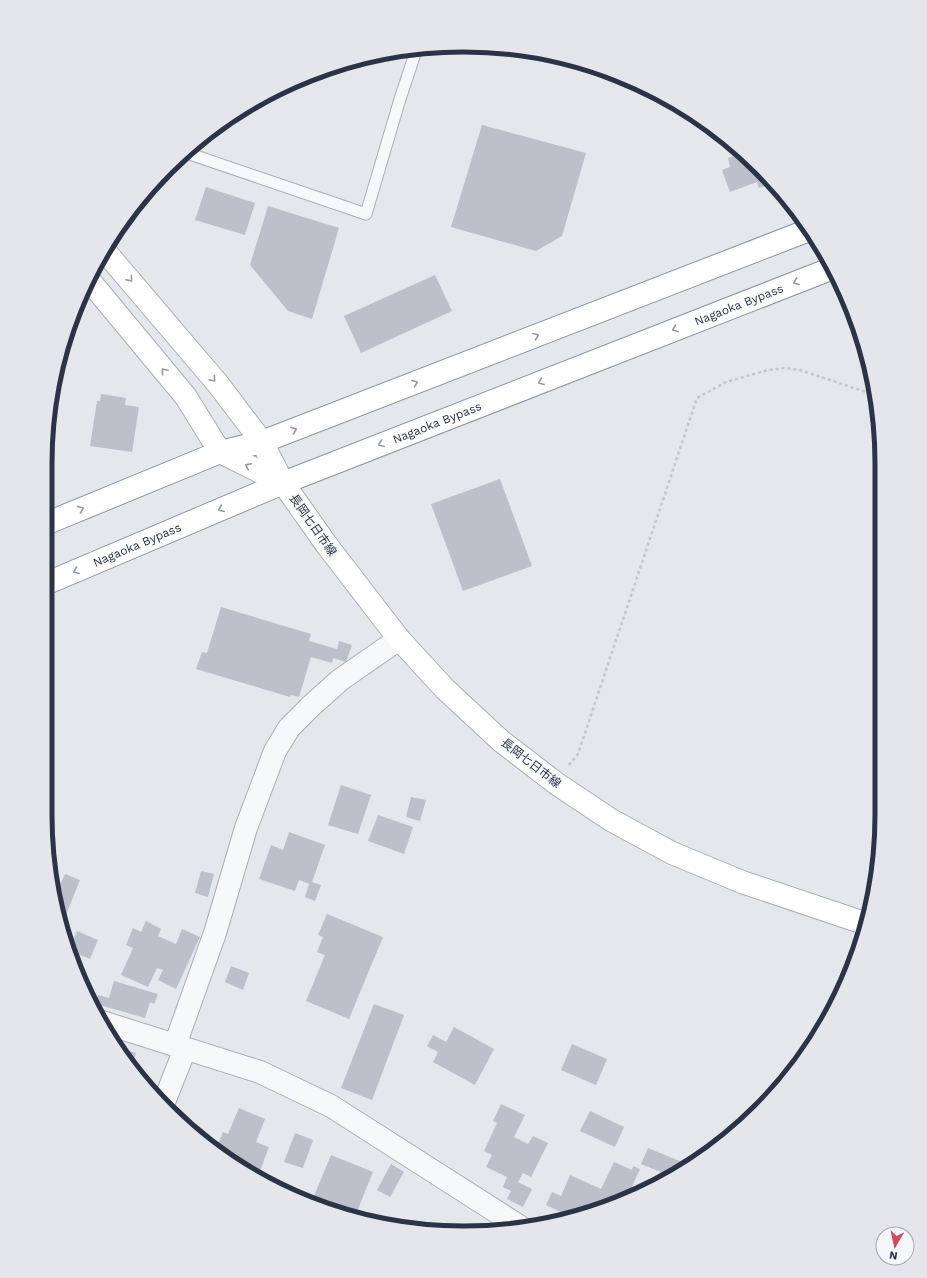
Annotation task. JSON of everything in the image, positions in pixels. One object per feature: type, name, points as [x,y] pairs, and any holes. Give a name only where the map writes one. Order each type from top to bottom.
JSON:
[{"type":"main road","points":[[52,521],[220,452],[262,442],[804,232]]},
{"type":"main road","name":"長岡七日市線","points":[[109,255],[218,384],[262,442],[283,483],[326,544],[399,639],[445,689],[502,741],[557,784],[611,820],[672,853],[735,879],[861,922]]},
{"type":"main road","name":"Nagaoka Bypass","points":[[52,581],[283,483],[827,270]]},
{"type":"main road","points":[[93,284],[186,397],[220,452]]},
{"type":"main road","name":"長岡七日市線","points":[[220,452],[283,483]]},
{"type":"street","points":[[165,1097],[246,828],[275,751],[289,728],[334,685],[399,639]]},
{"type":"street","points":[[110,1024],[260,1072],[331,1106],[513,1222]]},
{"type":"lane","points":[[191,155],[366,214],[414,56]]},
{"type":"path","points":[[569,766],[578,754],[697,398],[726,382],[768,370],[784,368],[800,370],[868,393]]},
{"type":"building","points":[[482,125],[586,153],[562,236],[536,251],[451,227]]},
{"type":"building","points":[[736,155],[766,185],[759,188],[757,182],[730,192],[722,170],[730,167],[728,158]]},
{"type":"building","points":[[206,187],[255,203],[245,235],[195,220]]},
{"type":"building","points":[[268,206],[339,228],[312,319],[288,311],[250,265]]},
{"type":"building","points":[[435,275],[452,311],[361,353],[344,316]]},
{"type":"building","points":[[101,394],[126,398],[125,405],[139,407],[132,452],[90,446],[97,401],[100,401]]},
{"type":"building","points":[[500,479],[532,566],[463,591],[431,504]]},
{"type":"building","points":[[221,607],[311,634],[309,641],[337,649],[339,641],[352,645],[346,662],[333,658],[332,663],[311,657],[299,697],[291,695],[290,697],[196,669],[202,652],[207,653]]},
{"type":"building","points":[[341,785],[371,795],[358,834],[328,825]]},
{"type":"building","points":[[411,797],[426,800],[420,821],[406,817]]},
{"type":"building","points":[[378,815],[413,827],[404,854],[368,841]]},
{"type":"building","points":[[289,832],[325,845],[312,882],[321,885],[315,901],[305,897],[309,884],[299,880],[295,891],[259,879],[271,845],[283,850]]},
{"type":"building","points":[[201,871],[214,874],[208,897],[195,893]]},
{"type":"building","points":[[65,874],[80,880],[65,917],[58,884],[60,885]]},
{"type":"building","points":[[327,914],[383,937],[349,1019],[306,1001],[325,955],[317,952],[323,937],[318,935]]},
{"type":"building","points":[[146,921],[161,929],[158,936],[176,944],[182,929],[200,937],[176,989],[158,980],[163,970],[157,968],[148,987],[121,975],[133,948],[126,945],[133,928],[141,932]]},
{"type":"building","points":[[77,931],[98,940],[90,959],[76,953],[72,942]]},
{"type":"building","points":[[231,966],[249,973],[243,990],[225,982]]},
{"type":"building","points":[[114,981],[158,994],[154,1004],[150,1002],[145,1018],[98,1005],[97,1002],[98,995],[109,998]]},
{"type":"building","points":[[374,1004],[404,1015],[372,1100],[341,1088]]},
{"type":"building","points":[[454,1027],[494,1049],[475,1085],[433,1062],[438,1052],[427,1046],[433,1035],[446,1042]]},
{"type":"building","points":[[572,1044],[607,1059],[596,1085],[561,1070]]},
{"type":"building","points":[[126,1050],[136,1053],[134,1060]]},
{"type":"building","points":[[152,1083],[162,1087],[160,1092]]},
{"type":"building","points":[[501,1104],[525,1115],[514,1137],[528,1144],[533,1136],[548,1143],[531,1177],[523,1173],[518,1182],[532,1189],[523,1207],[507,1199],[511,1191],[503,1187],[507,1177],[486,1167],[492,1155],[484,1151],[497,1123],[493,1121]]},
{"type":"building","points":[[239,1108],[265,1119],[256,1142],[269,1147],[260,1172],[218,1145],[223,1132],[228,1134]]},
{"type":"building","points":[[590,1111],[624,1127],[615,1147],[580,1131]]},
{"type":"building","points":[[295,1133],[313,1140],[303,1168],[284,1162]]},
{"type":"building","points":[[648,1148],[683,1162],[664,1174],[641,1164]]},
{"type":"building","points":[[331,1155],[373,1172],[357,1212],[337,1206],[314,1196]]},
{"type":"building","points":[[614,1162],[632,1170],[633,1166],[640,1169],[630,1191],[621,1195],[564,1213],[546,1205],[552,1192],[561,1196],[570,1175],[601,1189]]},
{"type":"building","points":[[391,1164],[404,1172],[390,1197],[377,1190]]}]
